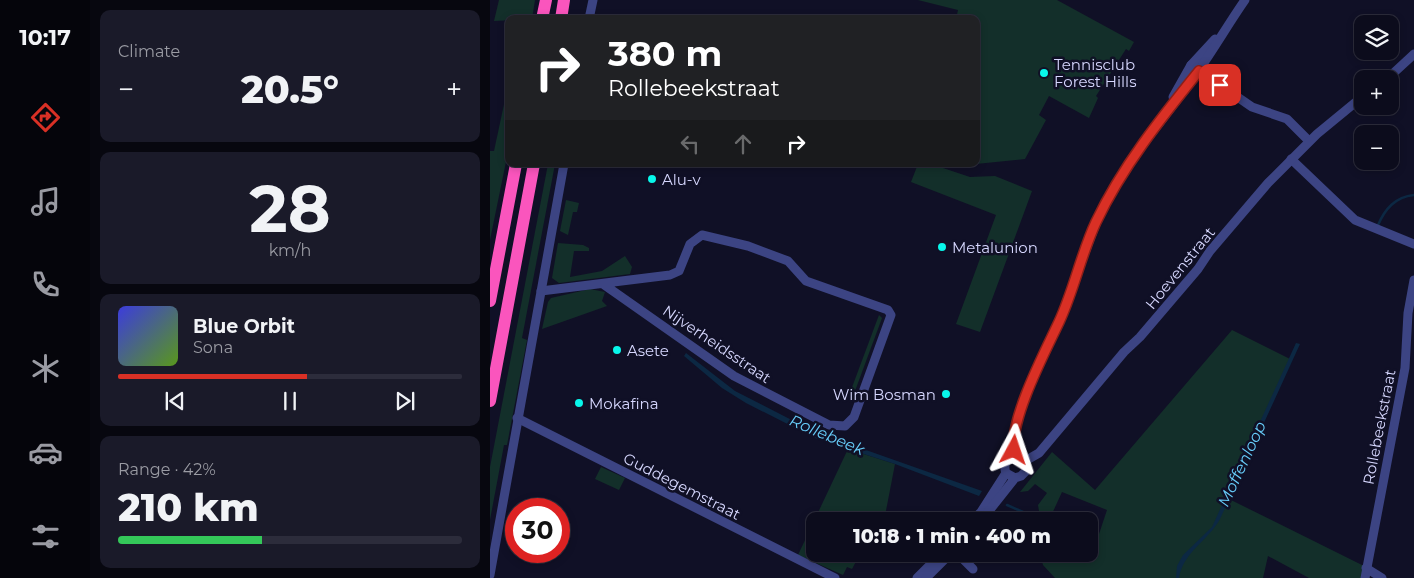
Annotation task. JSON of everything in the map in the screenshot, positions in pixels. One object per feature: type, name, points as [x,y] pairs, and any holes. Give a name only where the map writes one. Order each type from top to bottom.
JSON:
[{"type":"highway","points":[[543,15],[546,0]]},
{"type":"highway","points":[[562,15],[564,0]]},
{"type":"highway","points":[[490,301],[515,167]]},
{"type":"highway","points":[[490,401],[533,167]]},
{"type":"street","points":[[590,15],[593,0]]},
{"type":"street","points":[[1015,456],[1014,445],[1017,423],[1044,350],[1060,319],[1092,231],[1117,182],[1167,111],[1199,71],[1245,0]]},
{"type":"street","points":[[1167,111],[1182,78],[1191,65],[1202,51],[1223,32]]},
{"type":"street","points":[[1397,70],[1414,54]]},
{"type":"street","points":[[1191,65],[1256,109],[1284,117],[1309,141]]},
{"type":"street","name":"Hoevenstraat","points":[[1025,461],[1040,454],[1291,159],[1309,141],[1354,104]]},
{"type":"street","points":[[1291,159],[1355,220],[1414,244]]},
{"type":"street","points":[[490,575],[563,167]]},
{"type":"street","name":"Nijverheidsstraat","points":[[541,291],[670,275],[679,271],[690,244],[702,235],[748,246],[788,261],[806,281],[888,310],[892,315],[854,417],[845,426],[829,425],[734,376],[603,284]]},
{"type":"street","name":"Rollebeekstraat","points":[[1366,573],[1409,368],[1408,313],[1414,280]]},
{"type":"street","name":"Guddegemstraat","points":[[517,418],[835,578]]},
{"type":"street","points":[[988,512],[1015,478],[1024,474],[1026,468],[1025,461],[1015,456]]},
{"type":"street","points":[[981,512],[1006,473],[1006,462],[1015,456]]},
{"type":"street","points":[[1006,473],[1015,478]]},
{"type":"street","points":[[917,578],[933,562]]},
{"type":"street","points":[[926,578],[942,562]]},
{"type":"street","points":[[967,562],[974,569]]},
{"type":"street","points":[[1366,573],[1382,578]]},
{"type":"green space","points":[[499,0],[535,0],[533,15],[505,15],[505,20],[494,21]]},
{"type":"green space","name":"Tennisclub Forest Hills","points":[[918,0],[1057,0],[1134,42],[1129,51],[1126,49],[1096,96],[1098,98],[1089,118],[1049,96],[1039,115],[1046,120],[1025,159],[980,164],[980,15],[957,15],[958,10]]},
{"type":"green space","points":[[505,100],[505,167],[490,240],[490,151],[494,151]]},
{"type":"green space","points":[[547,167],[554,167],[522,338],[527,340],[507,445],[504,445],[490,520],[490,467]]},
{"type":"green space","points":[[917,167],[940,167],[970,177],[995,176],[1032,191],[980,332],[956,324],[996,215],[911,182]]},
{"type":"green space","points":[[566,200],[579,203],[577,212],[573,212],[568,235],[560,231]]},
{"type":"green space","points":[[558,243],[583,245],[589,248],[589,251],[574,251],[570,277],[602,271],[625,256],[632,267],[630,274],[559,283],[552,278]]},
{"type":"green space","points":[[590,289],[605,292],[602,301],[607,306],[542,329],[548,302],[551,298]]},
{"type":"green space","points":[[879,315],[882,318],[855,391],[851,390]]},
{"type":"green space","points":[[1232,330],[1292,360],[1229,499],[1364,566],[1362,578],[1309,578],[1268,556],[1263,578],[1055,578],[1042,562],[1098,562],[1098,537],[1107,510],[1062,492],[1053,512],[1041,512],[1039,511],[1038,505],[1047,493],[1035,484],[1028,491],[1020,492],[1052,452],[1095,490]]},
{"type":"green space","points":[[848,449],[895,464],[886,512],[818,512]]},
{"type":"green space","points":[[601,467],[625,478],[619,490],[595,479]]},
{"type":"green space","points":[[806,538],[806,559],[798,555]]},
{"type":"green space","points":[[814,562],[856,562],[852,569],[847,567],[843,575]]},
{"type":"water","points":[[1296,343],[1300,344],[1220,519],[1185,561],[1179,578],[1176,578],[1177,566],[1183,555],[1212,527]]},
{"type":"water","points":[[686,353],[735,391],[815,432],[982,491],[979,496],[895,464],[817,439],[746,403],[722,388],[684,356]]},
{"type":"waterway","name":"Moffenloop","points":[[1378,225],[1391,205],[1401,198],[1414,195]]},
{"type":"waterway","name":"Rollebeek","points":[[1007,505],[1023,512]]},
{"type":"place","name":"Tennisclub Forest Hills","points":[[1044,73]]},
{"type":"place","name":"Alu-v","points":[[652,179]]},
{"type":"place","name":"Metalunion","points":[[942,247]]},
{"type":"place","name":"Asete","points":[[617,350]]},
{"type":"place","name":"Wim Bosman","points":[[946,394]]},
{"type":"place","name":"Mokafina","points":[[579,403]]},
{"type":"route","points":[[1014,450],[1017,423],[1044,350],[1060,319],[1092,231],[1107,200],[1122,174],[1167,111],[1199,71],[1220,85]]}]
